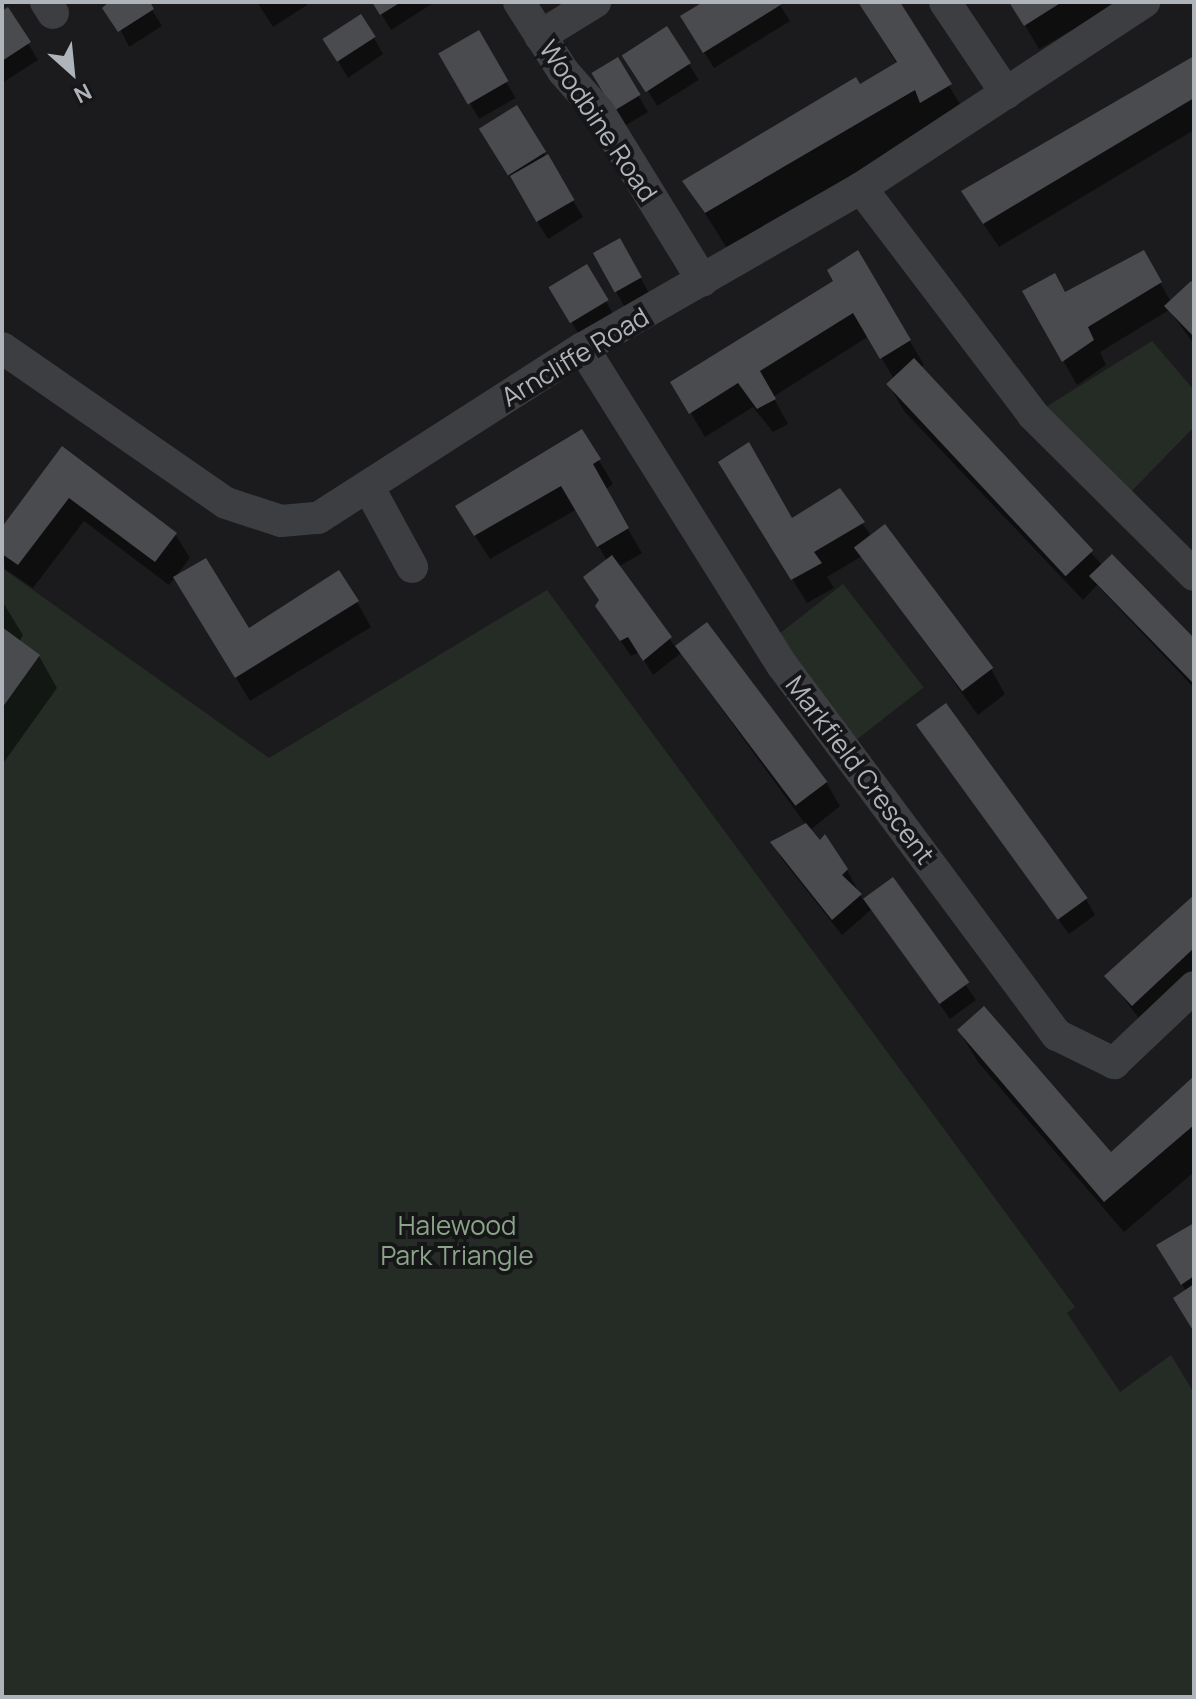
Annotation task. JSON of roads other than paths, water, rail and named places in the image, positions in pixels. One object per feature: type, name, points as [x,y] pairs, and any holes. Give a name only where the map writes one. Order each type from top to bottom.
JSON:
[{"type":"street","name":"Woodbine Road","points":[[519,2],[540,36],[599,112],[703,281]]},
{"type":"street","points":[[540,36],[595,2]]},
{"type":"street","points":[[945,2],[1006,93]]},
{"type":"street","name":"Arncliffe Road","points":[[5,355],[226,503],[281,521],[318,518],[583,348],[861,188],[1144,2]]},
{"type":"street","points":[[861,188],[1033,415],[1194,575]]},
{"type":"street","name":"Markfield Crescent","points":[[583,348],[782,665],[1057,1035],[1114,1063],[1194,987]]},
{"type":"street","points":[[369,488],[412,567]]},
{"type":"park label","name":"Halewood Park Triangle","points":[[457,1241]]}]
